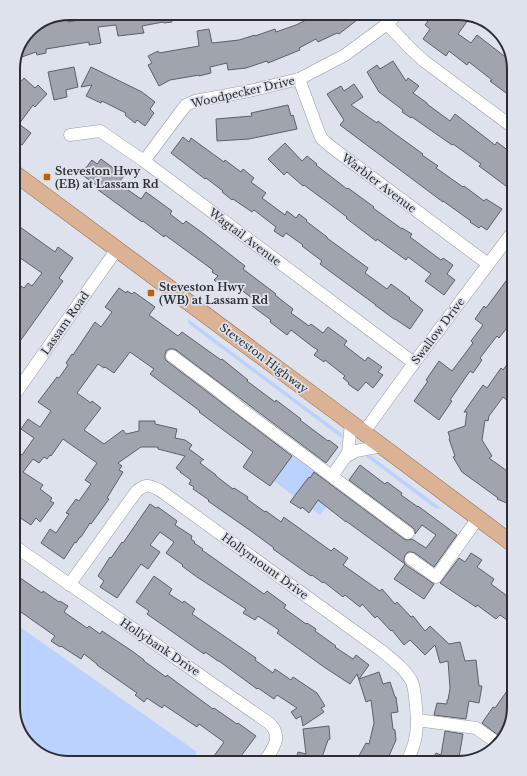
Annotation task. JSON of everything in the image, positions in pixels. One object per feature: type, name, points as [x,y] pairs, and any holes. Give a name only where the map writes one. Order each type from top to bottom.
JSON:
[{"type":"main road","name":"Steveston Highway","points":[[20,177],[364,432],[507,541]]},
{"type":"street","name":"Woodpecker Drive","points":[[144,161],[186,105],[195,101],[249,91],[299,79],[345,55],[391,20]]},
{"type":"street","points":[[387,24],[424,61],[507,123]]},
{"type":"street","name":"Warbler Avenue","points":[[299,79],[316,127],[322,139],[488,264]]},
{"type":"street","name":"Wagtail Avenue","points":[[70,135],[100,131],[144,161],[414,363]]},
{"type":"street","name":"Swallow Drive","points":[[364,432],[507,239]]},
{"type":"street","name":"Lassam Road","points":[[20,387],[117,249]]},
{"type":"street","points":[[172,356],[408,533]]},
{"type":"street","points":[[332,476],[349,449],[351,423]]},
{"type":"street","points":[[346,456],[356,451],[382,446]]},
{"type":"street","name":"Hollymount Drive","points":[[69,585],[132,496],[144,484],[156,488],[392,659],[406,673],[412,682],[417,720],[416,740],[410,756]]},
{"type":"street","points":[[411,559],[436,577],[478,518]]},
{"type":"street","name":"Hollybank Drive","points":[[20,550],[274,727],[277,732],[277,738],[268,756]]},
{"type":"street","points":[[417,720],[476,728],[494,741]]},
{"type":"shaded area","points":[[188,319],[341,433],[343,439],[189,324]]},
{"type":"shaded area","points":[[293,454],[328,479],[322,487],[314,472],[310,478],[309,477],[310,494],[318,500],[331,496],[338,486],[339,487],[320,515],[274,481]]},
{"type":"shaded area","points":[[364,455],[371,456],[441,508],[436,509]]},
{"type":"shaded area","points":[[20,627],[197,752],[195,756],[66,756],[50,752],[39,746],[27,732],[20,714]]},
{"type":"building","points":[[62,20],[68,20],[68,22],[79,20],[172,20],[172,22],[142,26],[144,33],[118,36],[116,25],[98,27],[101,43],[89,45],[89,42],[46,49],[46,53],[37,55],[36,52],[22,57],[25,47],[37,32],[44,27]]},
{"type":"building","points":[[306,20],[357,20],[339,34],[337,33],[318,42],[316,39],[299,48],[300,50],[268,63],[267,61],[246,68],[228,70],[227,63],[210,67],[211,73],[170,80],[159,86],[148,65],[152,63],[148,56],[158,51],[159,53],[199,46],[197,31],[209,29],[212,43],[239,40],[275,29],[276,32]]},
{"type":"building","points":[[429,20],[467,21],[458,34],[471,43],[477,35],[505,57],[507,62],[507,94],[469,62],[467,65],[449,51],[446,56],[423,39],[430,29],[425,25]]},
{"type":"building","points":[[393,61],[406,81],[408,78],[419,86],[413,93],[427,104],[450,121],[455,114],[495,145],[497,142],[507,150],[507,187],[479,166],[481,164],[412,117],[411,118],[402,112],[403,110],[379,92],[367,72],[377,65],[380,69]]},
{"type":"building","points":[[74,67],[78,87],[66,90],[67,97],[54,100],[48,72]]},
{"type":"building","points":[[91,67],[142,92],[155,102],[150,109],[154,113],[145,126],[137,120],[135,123],[125,115],[126,113],[102,101],[101,103],[86,96],[92,85],[81,87]]},
{"type":"building","points":[[24,78],[35,88],[38,85],[47,94],[35,107],[33,105],[20,123],[20,82]]},
{"type":"building","points":[[354,84],[363,97],[351,105],[377,123],[378,121],[438,166],[436,168],[463,187],[464,186],[484,201],[486,199],[502,209],[487,230],[481,226],[479,228],[470,222],[471,221],[443,202],[340,125],[344,120],[327,94],[341,86],[344,91]]},
{"type":"building","points":[[288,105],[297,129],[249,139],[217,141],[216,119],[252,116],[251,113]]},
{"type":"building","points":[[20,125],[31,133],[22,145],[20,144]]},
{"type":"building","points":[[183,137],[189,142],[191,138],[224,162],[225,160],[241,172],[243,169],[254,178],[251,182],[266,193],[262,198],[285,215],[287,211],[296,218],[299,214],[327,238],[368,268],[365,273],[387,289],[391,284],[410,298],[409,299],[423,310],[410,329],[394,319],[320,264],[322,261],[302,246],[303,245],[286,233],[283,237],[274,231],[276,227],[254,210],[252,212],[233,199],[232,200],[222,192],[223,191],[171,153]]},
{"type":"building","points":[[285,143],[302,161],[307,156],[317,164],[316,165],[347,189],[348,188],[402,229],[412,234],[410,237],[441,260],[443,258],[453,265],[447,274],[455,280],[444,295],[425,281],[431,274],[408,257],[406,260],[377,239],[376,241],[346,218],[347,217],[304,185],[303,186],[287,172],[284,175],[268,159]]},
{"type":"building","points":[[101,159],[124,176],[118,183],[141,199],[146,192],[172,211],[170,214],[183,224],[186,221],[204,234],[245,266],[243,269],[293,309],[291,313],[309,326],[311,324],[323,333],[328,327],[347,341],[344,345],[365,361],[368,357],[382,367],[378,372],[383,375],[373,388],[366,382],[358,391],[348,384],[349,383],[343,378],[345,376],[325,360],[324,362],[314,355],[318,350],[291,330],[287,335],[270,322],[271,320],[252,306],[256,301],[232,283],[227,290],[214,280],[218,276],[212,272],[213,270],[165,235],[164,237],[143,221],[142,222],[97,189],[99,187],[81,174],[92,160],[97,164]]},
{"type":"building","points":[[20,227],[55,252],[58,247],[73,258],[59,278],[63,281],[20,341],[20,285],[24,288],[28,283],[32,286],[42,273],[20,258]]},
{"type":"building","points":[[507,280],[507,328],[499,338],[497,336],[480,358],[482,360],[473,373],[470,371],[450,400],[452,401],[439,420],[414,401],[428,381],[426,380],[439,361],[452,371],[473,343],[471,341],[483,325],[475,319],[484,306],[486,308]]},
{"type":"building","points":[[119,288],[126,293],[127,291],[132,294],[134,292],[155,307],[149,315],[178,336],[182,332],[221,360],[222,359],[248,380],[247,381],[275,402],[276,400],[301,419],[300,420],[338,447],[326,463],[173,349],[166,351],[165,359],[168,362],[292,456],[270,486],[243,467],[253,452],[150,374],[154,369],[130,352],[114,373],[98,364],[77,393],[101,408],[84,430],[104,444],[123,430],[126,434],[139,431],[139,421],[155,421],[155,424],[177,429],[175,438],[185,440],[192,445],[189,449],[203,459],[200,463],[233,489],[234,488],[248,497],[247,499],[281,522],[284,517],[331,551],[334,548],[348,558],[343,565],[380,591],[382,589],[395,604],[397,602],[411,617],[413,616],[425,631],[430,626],[449,644],[460,642],[465,661],[476,660],[479,686],[482,686],[479,703],[469,701],[466,719],[434,715],[437,703],[447,704],[450,688],[448,661],[440,663],[435,645],[425,655],[410,640],[404,645],[392,630],[391,631],[377,616],[375,618],[362,604],[360,607],[345,595],[343,597],[324,582],[323,583],[312,575],[311,576],[208,501],[209,500],[193,489],[194,487],[189,484],[191,480],[176,468],[185,456],[158,449],[158,447],[141,447],[118,463],[122,466],[119,470],[123,472],[107,498],[109,499],[81,537],[76,543],[75,542],[64,559],[41,543],[50,529],[56,533],[69,514],[66,513],[76,499],[79,501],[91,484],[85,480],[97,463],[63,439],[51,456],[50,455],[47,459],[44,457],[39,463],[33,459],[23,472],[43,485],[40,489],[52,498],[50,501],[54,503],[40,522],[36,518],[31,525],[20,518],[20,454],[22,455],[34,438],[21,429],[28,419],[40,427],[51,411],[38,402],[57,377],[59,378],[68,365],[66,363],[95,322],[101,327],[112,312],[105,307]]},
{"type":"building","points":[[507,365],[507,400],[503,397],[489,416],[488,421],[485,420],[482,440],[492,456],[489,458],[507,471],[507,503],[497,499],[498,498],[462,472],[453,457],[455,456],[448,432],[465,426],[467,412],[464,412],[483,385],[487,388],[501,368],[503,370]]},
{"type":"building","points":[[360,465],[385,484],[387,482],[402,493],[401,495],[457,535],[434,567],[415,553],[408,552],[405,555],[404,562],[406,565],[434,584],[424,599],[394,579],[405,564],[318,500],[309,513],[302,507],[301,509],[290,502],[314,472],[404,539],[412,539],[426,548],[436,535],[422,525],[415,534],[415,530],[412,527],[349,480]]},
{"type":"building","points":[[150,504],[156,508],[158,507],[177,521],[175,525],[192,536],[191,539],[203,549],[202,550],[264,594],[267,591],[286,605],[284,608],[306,624],[307,623],[316,629],[315,631],[336,646],[335,647],[353,659],[356,655],[369,665],[359,679],[379,672],[383,684],[390,682],[396,697],[398,712],[391,713],[396,740],[389,756],[359,756],[366,743],[369,744],[374,723],[371,700],[366,702],[357,674],[350,684],[277,633],[279,630],[258,616],[255,620],[243,613],[246,609],[197,577],[166,553],[174,542],[160,532],[150,545],[160,552],[148,569],[141,564],[117,598],[100,587],[104,581],[98,576],[110,557],[111,558],[122,542],[123,543]]},
{"type":"building","points":[[471,553],[482,560],[477,567],[494,579],[491,584],[507,596],[507,620],[500,615],[496,619],[477,605],[476,607],[440,583],[459,558],[465,562]]},
{"type":"building","points":[[154,576],[172,589],[169,594],[183,603],[184,601],[195,609],[192,614],[256,658],[255,660],[273,673],[275,669],[291,680],[293,677],[317,693],[325,706],[321,708],[324,712],[303,726],[301,716],[296,719],[291,712],[297,708],[277,695],[274,699],[258,688],[257,689],[219,661],[205,652],[204,654],[147,614],[149,611],[136,602]]},
{"type":"building","points":[[20,578],[42,593],[43,591],[59,602],[60,601],[68,606],[64,612],[87,628],[89,626],[100,634],[102,631],[132,651],[166,677],[167,675],[213,709],[214,708],[237,724],[238,723],[256,736],[241,756],[214,756],[224,742],[199,724],[197,727],[164,705],[162,708],[147,698],[144,702],[135,695],[137,693],[84,654],[81,659],[51,641],[55,636],[20,611]]},
{"type":"building","points":[[507,691],[507,714],[498,735],[482,723],[493,707],[495,708]]},
{"type":"building","points":[[329,726],[330,739],[328,740],[322,756],[297,756],[298,752],[306,754],[303,729]]},
{"type":"building","points":[[445,731],[463,734],[459,756],[434,756],[436,753],[441,755]]},
{"type":"place","name":"Steveston Hwy (EB) at Lassam Rd","points":[[47,177]]},
{"type":"place","name":"Steveston Hwy (WB) at Lassam Rd","points":[[151,293]]}]
